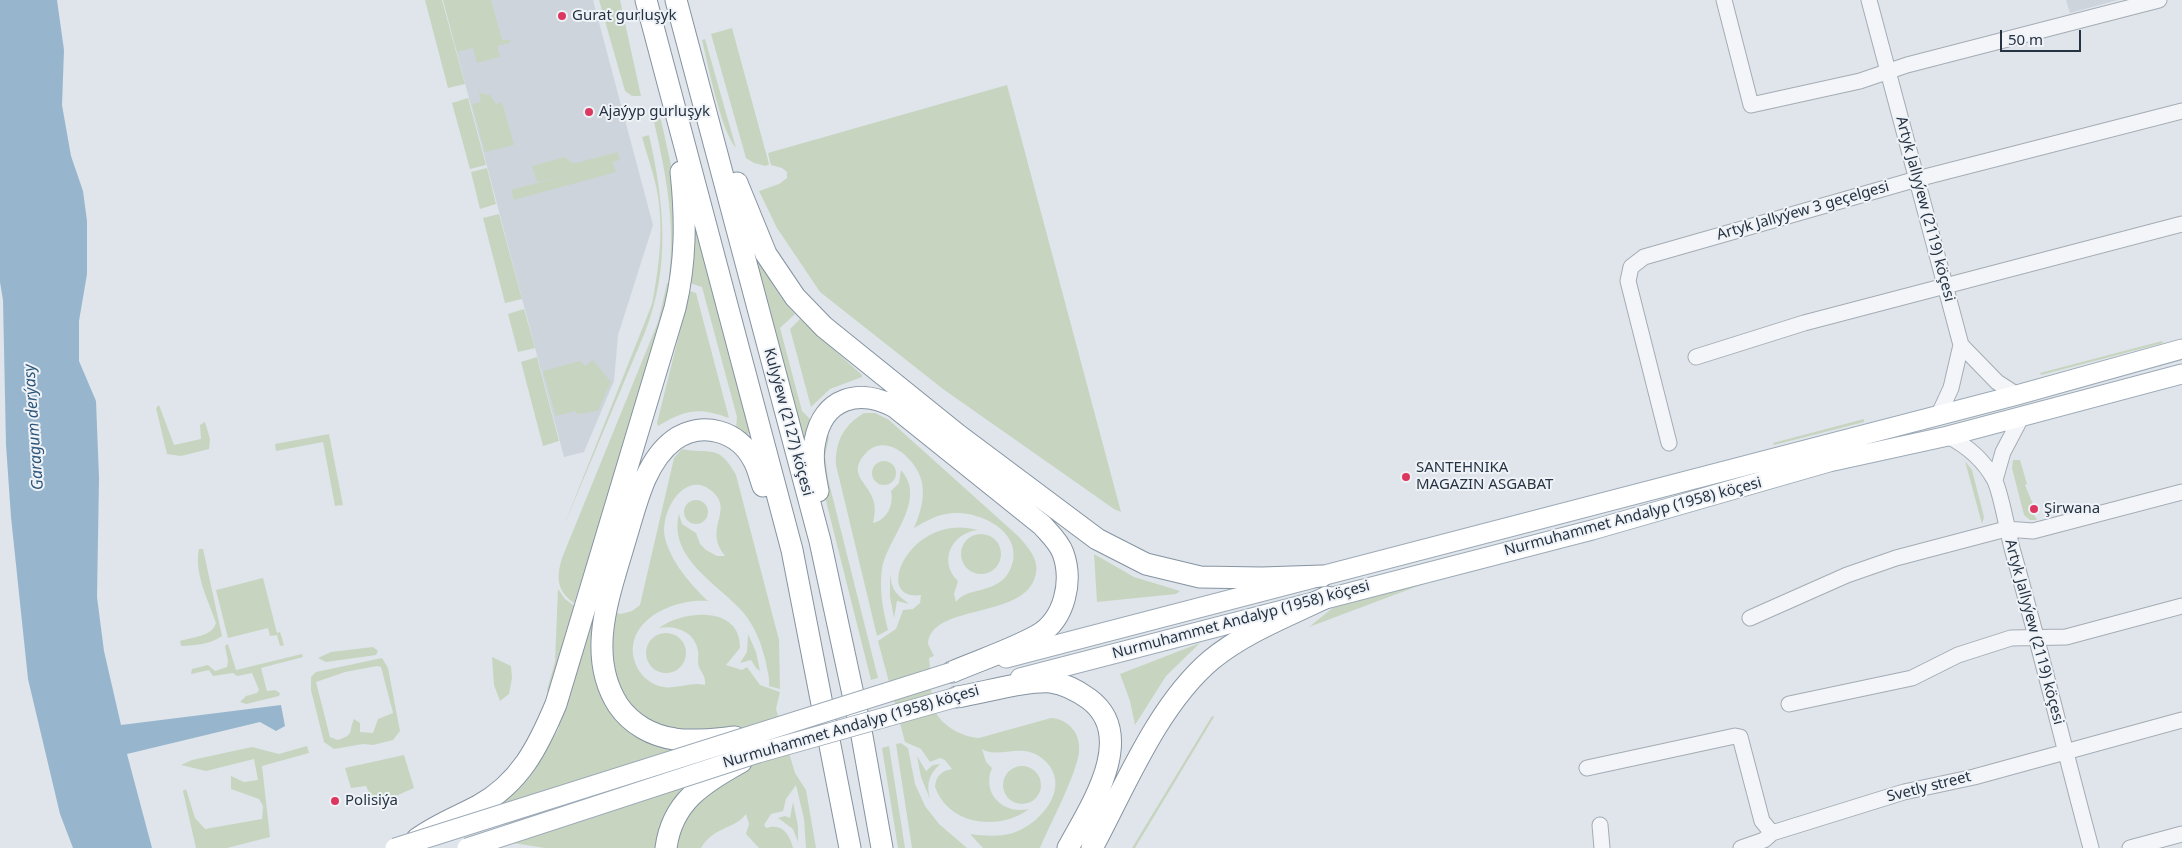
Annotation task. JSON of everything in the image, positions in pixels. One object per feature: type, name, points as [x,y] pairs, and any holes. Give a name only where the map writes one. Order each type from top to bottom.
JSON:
[{"type":"highway","name":"Kulyýew (2127) köçesi","points":[[646,0],[792,550],[850,848]]},
{"type":"highway","name":"Kulyýew (2127) köçesi","points":[[676,0],[820,541],[862,736],[882,847]]},
{"type":"highway","points":[[672,97],[686,218],[682,281],[601,589],[603,672],[613,697],[627,717],[651,733],[675,740],[754,744]]},
{"type":"highway","points":[[704,101],[766,254],[795,297],[824,327],[958,435],[1097,539],[1146,564],[1200,577],[1262,578],[1322,576]]},
{"type":"highway","points":[[820,541],[822,518],[813,453],[815,440],[824,418],[831,408],[849,398],[861,396],[872,397],[895,407],[1042,525],[1062,551],[1067,568],[1067,586],[1057,614],[1048,628],[1037,635],[952,672]]},
{"type":"highway","points":[[403,845],[492,796],[506,785],[538,746],[647,475],[673,441],[685,433],[701,429],[725,432],[743,446],[754,461],[774,521],[792,550]]},
{"type":"highway","points":[[1092,848],[1148,743],[1178,696],[1211,661],[1246,636],[1327,597]]},
{"type":"highway","points":[[957,698],[1051,682],[1074,690],[1094,703],[1109,731],[1108,761],[1099,790],[1068,848]]},
{"type":"highway","points":[[666,848],[672,822],[687,800],[754,744]]},
{"type":"main road","name":"Nurmuhammet Andalyp (1958) köçesi","points":[[467,848],[952,672],[2017,395],[2182,349]]},
{"type":"main road","name":"Nurmuhammet Andalyp (1958) köçesi","points":[[403,845],[754,744],[957,698],[1009,680],[1671,508],[1829,462],[1948,436],[2182,374]]},
{"type":"street","points":[[1724,0],[1751,105],[1860,81],[1907,65],[2159,0]]},
{"type":"street","name":"Artyk Jallyýew (2119) köçesi","points":[[1869,0],[1961,345],[1997,382],[2017,395]]},
{"type":"street","name":"Artyk Jallyýew 3 geçelgesi","points":[[1669,444],[1628,281],[1631,267],[1651,254],[1917,179],[2182,111]]},
{"type":"street","points":[[1696,357],[1804,322],[2182,224]]},
{"type":"street","points":[[1939,414],[1952,388],[1961,345]]},
{"type":"street","points":[[1995,480],[2003,452],[2022,416]]},
{"type":"street","name":"Artyk Jallyýew (2119) köçesi","points":[[1948,436],[1964,444],[1977,456],[1995,480],[2006,529],[2038,639],[2091,848]]},
{"type":"street","points":[[1750,618],[1847,575],[1896,558],[2006,529],[2032,530],[2182,492]]},
{"type":"street","points":[[1789,704],[1912,678],[1958,654],[2011,638],[2066,637],[2182,606]]},
{"type":"street","name":"Svetly street","points":[[1741,848],[1764,840],[1772,833],[1904,792],[1974,777],[2182,720]]},
{"type":"street","points":[[1586,768],[1736,736],[1740,737],[1743,741],[1750,780],[1762,821],[1772,833]]},
{"type":"street","points":[[1600,825],[1602,848]]},
{"type":"street","points":[[2130,848],[2182,834]]},
{"type":"shaded area","points":[[443,0],[593,0],[653,225],[618,335],[614,381],[584,452],[564,457]]},
{"type":"shaded area","points":[[2066,0],[2118,0],[2070,13]]},
{"type":"green space","points":[[425,0],[442,0],[465,84],[448,88]]},
{"type":"green space","points":[[443,0],[491,0],[502,40],[511,40],[509,43],[497,46],[500,57],[477,63],[473,48],[457,52]]},
{"type":"green space","points":[[599,0],[620,0],[641,96],[632,96],[625,91]]},
{"type":"green space","points":[[732,28],[769,164],[766,166],[754,163],[746,158],[711,34]]},
{"type":"green space","points":[[705,39],[736,148],[730,140],[720,113],[702,40]]},
{"type":"green space","points":[[1007,85],[1121,512],[1114,509],[943,389],[820,292],[777,228],[759,191],[779,184],[787,178],[787,172],[782,168],[771,165],[768,153]]},
{"type":"green space","points":[[479,93],[490,95],[496,104],[502,102],[514,145],[485,152],[472,104],[481,102]]},
{"type":"green space","points":[[468,98],[486,165],[470,169],[452,103]]},
{"type":"green space","points":[[656,115],[661,120],[676,188],[675,278],[669,276],[671,256],[670,215],[662,156],[653,117]]},
{"type":"green space","points":[[649,135],[661,209],[662,259],[659,283],[645,332],[563,528],[652,304],[658,267],[660,230],[656,187],[642,137]]},
{"type":"green space","points":[[618,152],[620,160],[613,162],[616,172],[514,200],[511,190],[566,175],[537,182],[532,166],[565,157],[570,162],[576,163]]},
{"type":"green space","points":[[487,168],[496,204],[480,209],[471,172]]},
{"type":"green space","points":[[499,214],[522,299],[505,303],[483,218]]},
{"type":"green space","points":[[697,232],[750,433],[746,434],[736,428],[737,417],[702,287],[687,282],[693,233]]},
{"type":"green space","points":[[752,241],[775,289],[795,314],[780,328],[802,411],[811,420],[805,449],[749,242]]},
{"type":"green space","points":[[667,283],[673,285],[587,572],[584,573],[574,603],[564,594],[559,584],[562,558],[658,322]]},
{"type":"green space","points":[[690,291],[696,293],[729,418],[701,411],[685,413],[658,426],[657,423]]},
{"type":"green space","points":[[524,309],[535,348],[518,352],[508,314]]},
{"type":"green space","points":[[800,319],[862,375],[862,377],[830,389],[811,407],[790,329]]},
{"type":"green space","points":[[2162,341],[2163,343],[2041,375],[2040,373]]},
{"type":"green space","points":[[537,357],[559,441],[543,446],[521,362]]},
{"type":"green space","points":[[593,360],[611,382],[598,411],[577,414],[575,411],[556,416],[543,371],[580,361],[585,366]]},
{"type":"green space","points":[[159,405],[174,445],[201,439],[200,425],[205,422],[210,439],[209,449],[181,456],[167,454],[156,408]]},
{"type":"green space","points":[[864,413],[875,413],[889,420],[1018,536],[1033,556],[1036,573],[1034,580],[1025,592],[1011,601],[959,616],[944,623],[933,631],[928,644],[934,656],[929,658],[934,708],[939,718],[949,727],[967,736],[979,738],[1051,718],[1068,724],[1076,734],[1079,745],[1077,762],[1068,787],[1040,848],[983,848],[970,834],[991,836],[1013,833],[1034,821],[1050,803],[1054,792],[1055,781],[1052,770],[1044,760],[1028,751],[996,753],[982,749],[986,762],[992,768],[989,777],[992,794],[1003,806],[1011,809],[1029,809],[1017,816],[990,822],[976,821],[963,817],[952,810],[942,800],[935,787],[940,775],[952,769],[945,760],[940,758],[930,762],[921,749],[905,742],[878,641],[896,629],[903,610],[913,609],[920,603],[921,595],[906,593],[899,585],[899,572],[905,558],[917,544],[933,533],[954,528],[978,530],[969,532],[961,537],[950,550],[948,557],[949,565],[958,581],[954,594],[956,602],[967,594],[991,587],[1005,578],[1014,557],[1012,546],[1007,536],[999,527],[977,516],[964,513],[942,515],[914,528],[922,500],[923,489],[919,474],[908,458],[892,447],[883,445],[874,447],[866,453],[858,466],[860,476],[873,500],[875,510],[873,523],[886,515],[890,506],[891,491],[899,483],[901,470],[908,482],[910,494],[904,520],[885,557],[882,569],[882,600],[888,630],[877,636],[836,465],[837,448],[842,434],[851,423]]},
{"type":"green space","points":[[1864,419],[1864,422],[1774,445],[1773,443]]},
{"type":"green space","points":[[825,433],[829,437],[825,456],[828,479],[878,678],[871,680],[821,481]]},
{"type":"green space","points":[[329,434],[343,505],[335,506],[323,442],[276,451],[275,444]]},
{"type":"green space","points":[[682,449],[718,454],[730,465],[736,475],[779,640],[780,689],[769,686],[762,649],[747,617],[697,569],[681,544],[678,530],[679,514],[682,524],[696,533],[700,544],[706,550],[717,556],[725,556],[719,546],[717,537],[721,507],[719,500],[714,493],[704,486],[694,485],[685,489],[677,496],[670,505],[664,527],[665,538],[672,556],[695,588],[708,601],[695,601],[668,607],[645,622],[637,633],[633,645],[635,663],[648,681],[662,687],[693,684],[705,685],[704,677],[698,665],[698,651],[693,639],[684,631],[678,629],[659,628],[682,617],[695,615],[709,615],[721,618],[731,624],[738,634],[740,648],[726,665],[742,670],[747,667],[760,685],[780,692],[776,709],[795,773],[806,790],[816,848],[806,848],[804,819],[796,785],[786,799],[783,811],[771,814],[764,825],[766,828],[776,827],[784,830],[793,848],[759,848],[746,834],[749,824],[746,814],[736,823],[712,836],[701,848],[545,848],[513,843],[499,804],[533,771],[559,728],[547,690],[555,662],[558,589],[565,599],[573,605],[621,614],[632,611],[640,605],[674,458]]},
{"type":"green space","points":[[2013,460],[2020,460],[2027,484],[2025,485],[2034,507],[2030,508],[2037,520],[2030,520],[2024,515],[2012,468]]},
{"type":"green space","points":[[884,461],[892,465],[896,473],[892,481],[884,485],[876,481],[872,473],[876,465]]},
{"type":"green space","points":[[1965,461],[1972,470],[1984,517],[1982,524]]},
{"type":"green space","points":[[696,500],[704,504],[708,512],[704,520],[696,524],[688,520],[684,512],[688,504]]},
{"type":"green space","points":[[981,534],[995,540],[1001,554],[995,568],[981,574],[967,568],[961,554],[967,540]]},
{"type":"green space","points":[[199,549],[203,549],[222,636],[207,643],[181,646],[180,641],[206,634],[214,628],[216,623],[200,577],[198,568]]},
{"type":"green space","points":[[1094,554],[1134,577],[1180,591],[1176,594],[1097,602]]},
{"type":"green space","points":[[890,573],[895,592],[909,604],[897,601],[894,618],[890,597]]},
{"type":"green space","points":[[263,578],[277,633],[280,632],[284,645],[280,646],[277,635],[270,636],[268,628],[228,638],[216,590]]},
{"type":"green space","points":[[1434,580],[1309,627],[1340,602]]},
{"type":"green space","points":[[670,633],[677,636],[683,642],[686,653],[685,661],[677,670],[670,673],[662,673],[655,670],[647,661],[646,649],[649,642],[658,634]]},
{"type":"green space","points":[[748,634],[756,652],[760,671],[751,660],[740,663],[747,652]]},
{"type":"green space","points":[[1200,643],[1166,676],[1135,725],[1130,701],[1120,674]]},
{"type":"green space","points":[[228,644],[236,670],[302,654],[303,657],[261,668],[267,691],[275,690],[280,693],[279,696],[246,704],[240,702],[246,696],[257,693],[259,690],[252,673],[237,676],[233,673],[213,676],[209,670],[191,674],[192,669],[208,665],[215,671],[227,667],[228,661],[225,646]]},
{"type":"green space","points":[[373,647],[378,651],[376,655],[326,662],[318,658],[331,652]]},
{"type":"green space","points":[[492,657],[511,666],[512,678],[509,694],[500,701],[494,685]]},
{"type":"green space","points":[[382,658],[388,668],[400,731],[393,740],[373,745],[363,744],[334,749],[324,742],[311,690],[311,677],[316,672]],"holes":[[[377,666],[381,667],[393,713],[378,719],[373,733],[360,732],[360,723],[354,719],[347,736],[338,740],[330,737],[316,682],[345,672]]]},
{"type":"green space","points":[[1212,716],[1214,717],[1135,848],[1132,848]]},
{"type":"green space","points":[[901,743],[908,748],[915,784],[925,806],[939,824],[967,848],[912,848],[896,744]]},
{"type":"green space","points":[[307,746],[309,753],[262,766],[270,837],[227,848],[196,848],[183,791],[186,789],[195,818],[205,829],[262,819],[263,806],[259,799],[231,789],[231,776],[244,782],[258,780],[254,759],[206,771],[181,765],[192,760],[252,747],[279,754]]},
{"type":"green space","points":[[889,746],[905,848],[898,848],[882,748]]},
{"type":"green space","points":[[404,755],[414,788],[375,805],[366,786],[351,788],[345,768]]},
{"type":"green space","points":[[917,756],[926,771],[933,765],[940,764],[929,780],[930,799],[921,777]]},
{"type":"green space","points":[[1022,766],[1036,771],[1041,785],[1036,799],[1022,804],[1008,799],[1003,785],[1008,771]]},
{"type":"green space","points":[[793,802],[798,826],[798,842],[793,829],[778,818],[785,816],[790,818]]},
{"type":"water","name":"Garagum derýasy","points":[[0,0],[57,0],[64,50],[62,105],[71,156],[83,191],[87,221],[87,274],[79,321],[79,361],[96,401],[99,478],[97,597],[104,651],[121,725],[281,705],[285,726],[276,731],[260,722],[127,754],[152,848],[73,848],[60,814],[28,679],[11,517],[6,445],[3,300],[0,282]]},
{"type":"place","name":"Gurat gurluşyk","points":[[562,16]]},
{"type":"place","name":"Ajaýyp gurluşyk","points":[[589,112]]},
{"type":"place","name":"SANTEHNIKA MAGAZIN ASGABAT","points":[[1406,477]]},
{"type":"place","name":"Şirwana","points":[[2034,509]]},
{"type":"place","name":"Polisiýa","points":[[335,801]]}]
